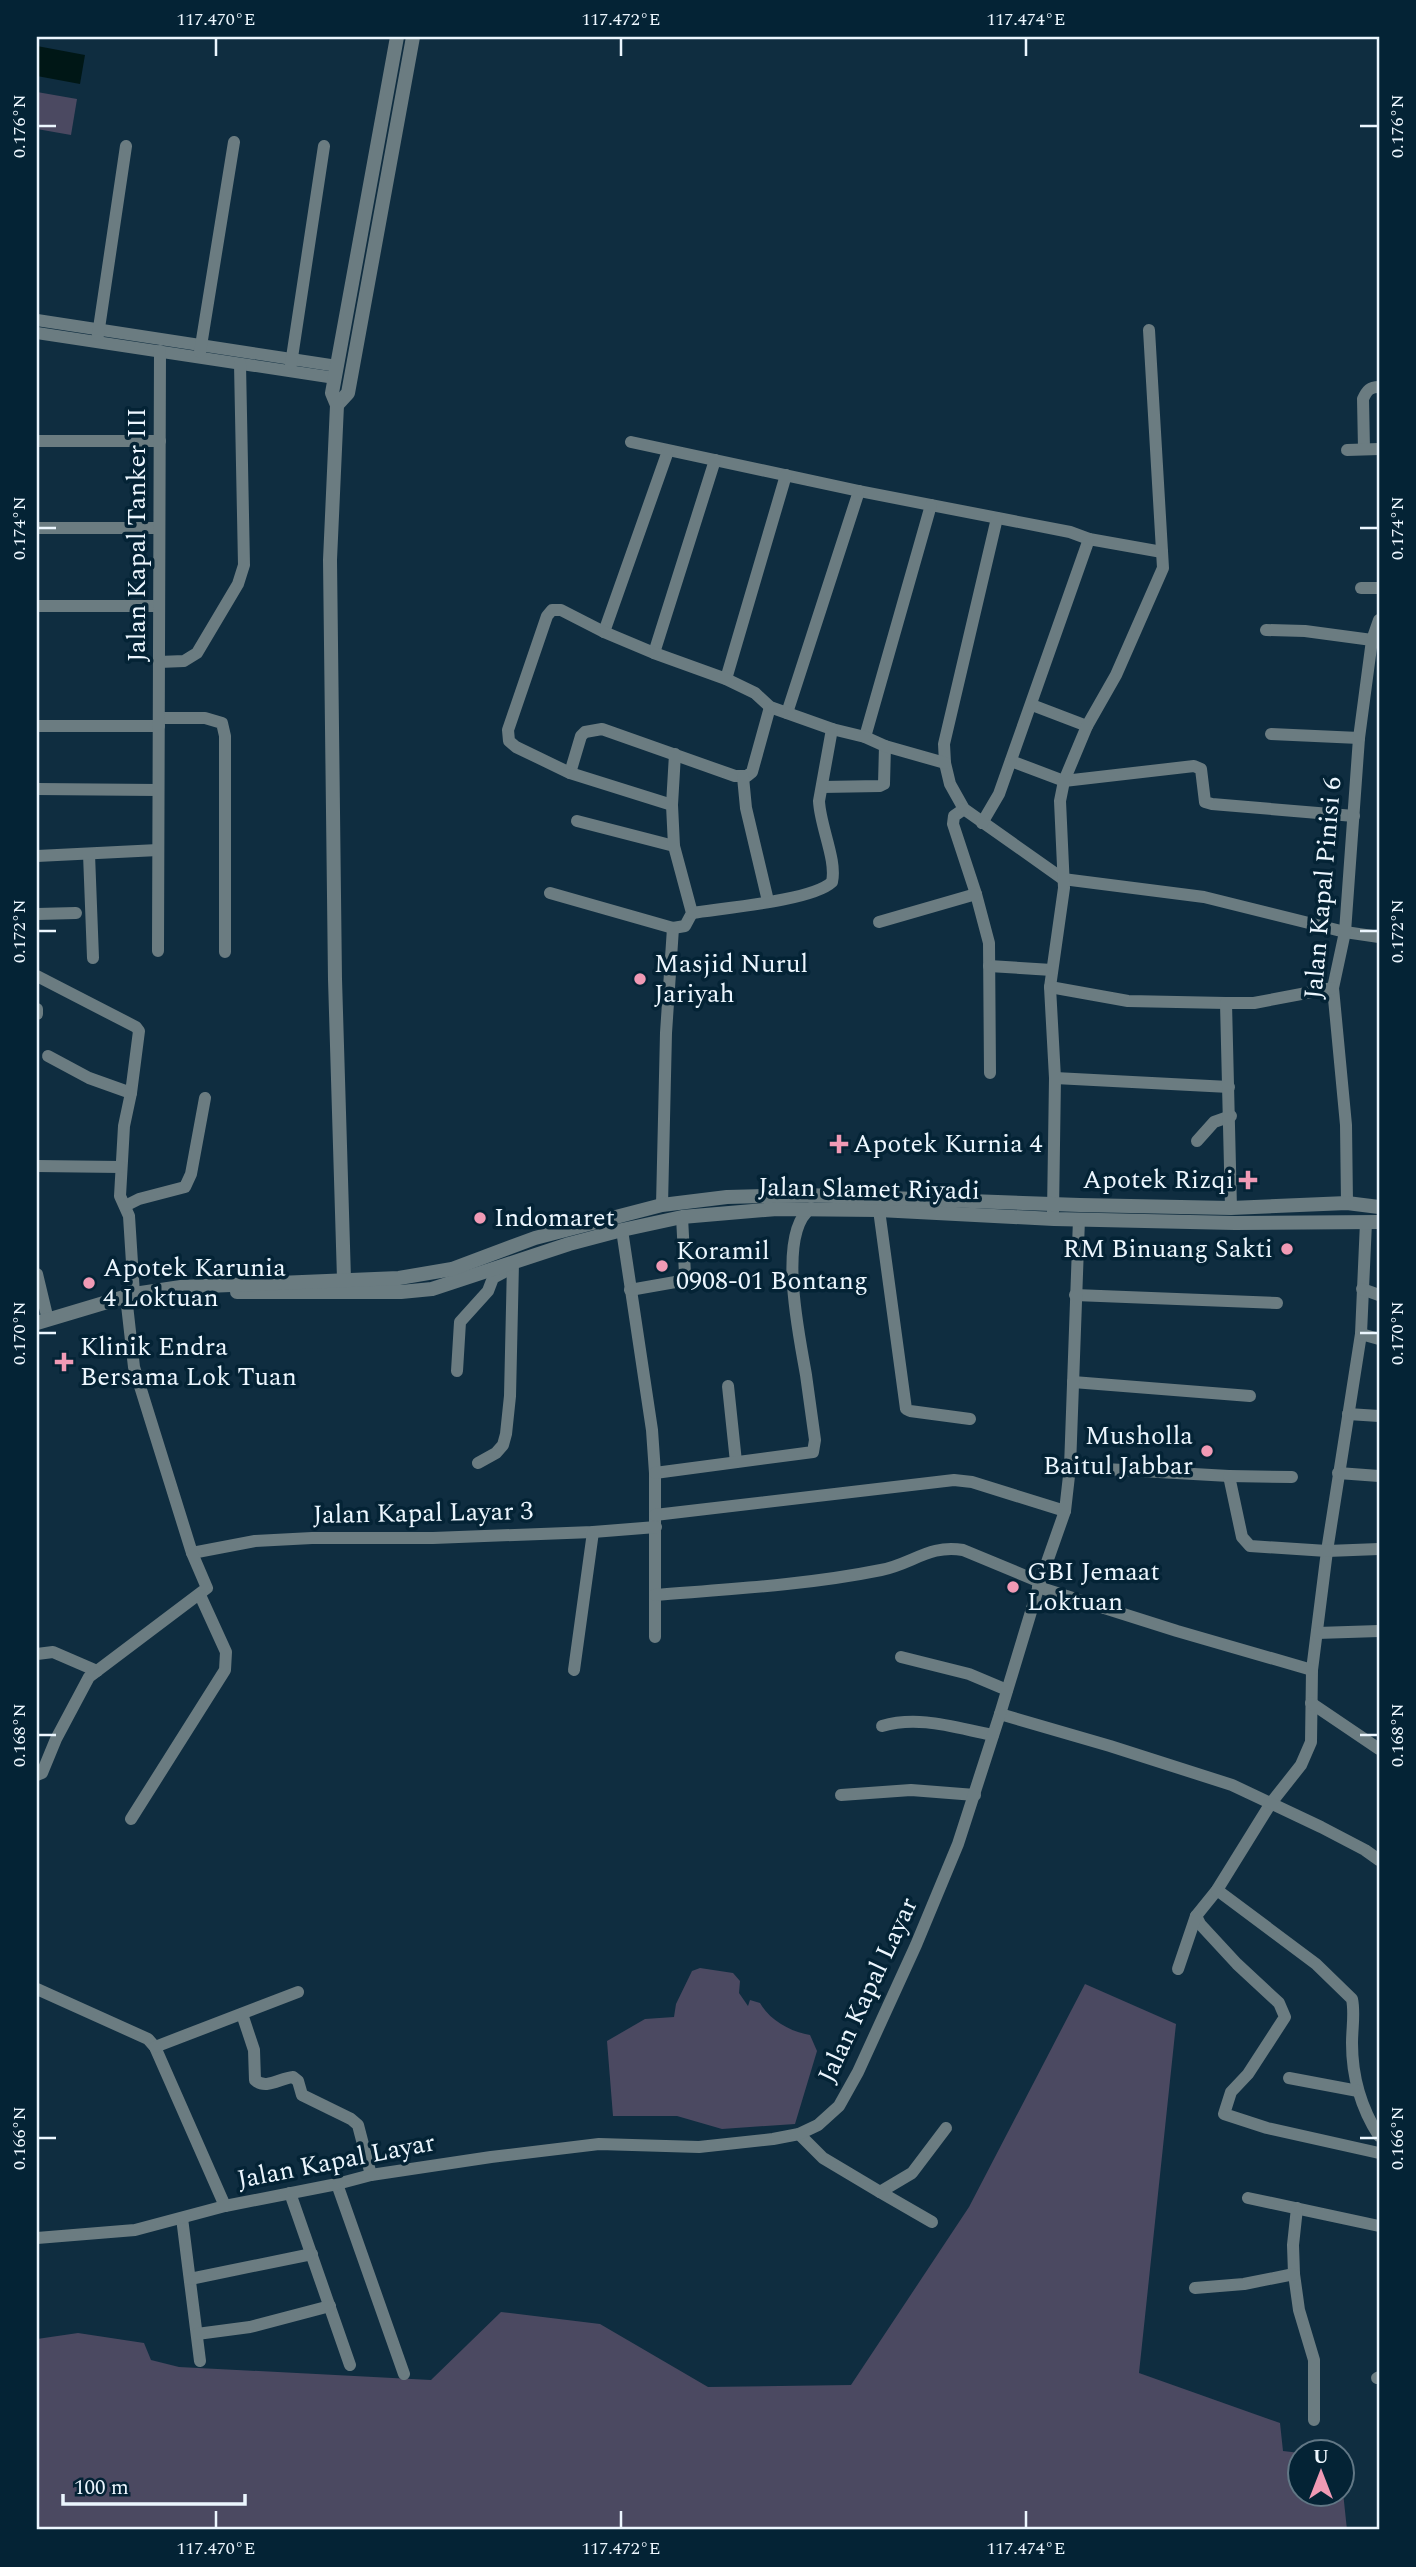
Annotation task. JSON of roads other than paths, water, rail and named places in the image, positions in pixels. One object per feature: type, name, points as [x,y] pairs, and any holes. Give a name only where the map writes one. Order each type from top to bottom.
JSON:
[{"type":"street","points":[[344,1279],[335,979],[330,560],[337,405],[332,393],[397,37]]},
{"type":"street","points":[[337,405],[348,393],[413,37]]},
{"type":"street","points":[[200,351],[234,142]]},
{"type":"street","points":[[97,335],[126,146]]},
{"type":"street","points":[[291,365],[324,146]]},
{"type":"street","points":[[355,256],[372,259]]},
{"type":"street","points":[[37,320],[160,351],[200,351],[240,363],[291,365]]},
{"type":"street","points":[[1054,1219],[1055,1078],[1050,988],[1063,903],[1060,801],[1065,780],[1087,726],[1116,675],[1159,583],[1163,568],[1149,330]]},
{"type":"street","points":[[37,333],[97,335],[336,372]]},
{"type":"street","name":"Jalan Kapal Tanker III","points":[[158,951],[160,351]]},
{"type":"street","points":[[159,662],[184,661],[197,653],[238,584],[244,565],[240,363]]},
{"type":"street","points":[[1364,449],[1363,398],[1366,391],[1379,387]]},
{"type":"street","points":[[37,441],[160,441]]},
{"type":"street","points":[[631,442],[1162,552]]},
{"type":"street","points":[[1347,450],[1379,449]]},
{"type":"street","points":[[604,632],[668,451]]},
{"type":"street","points":[[654,653],[715,460]]},
{"type":"street","points":[[726,679],[786,475]]},
{"type":"street","points":[[787,713],[859,491]]},
{"type":"street","points":[[865,737],[931,505]]},
{"type":"street","points":[[997,518],[944,744],[950,784],[964,809],[1063,879],[1204,897],[1345,932],[1379,937]]},
{"type":"street","points":[[37,528],[159,528]]},
{"type":"street","points":[[982,823],[999,794],[1089,538]]},
{"type":"street","points":[[1360,588],[1379,588]]},
{"type":"street","points":[[37,606],[159,606]]},
{"type":"street","points":[[672,805],[569,773],[511,744],[507,736],[508,730],[547,616],[552,610],[561,610],[654,653],[726,679],[755,693],[770,708],[945,763]]},
{"type":"street","name":"Jalan Kapal Pinisi 6","points":[[1347,1203],[1346,1125],[1333,988],[1345,932],[1359,738],[1372,640],[1379,620]]},
{"type":"street","points":[[1266,630],[1305,631],[1372,640]]},
{"type":"street","points":[[1032,705],[1087,726]]},
{"type":"street","points":[[743,778],[752,772],[770,708]]},
{"type":"street","points":[[37,726],[205,718],[222,723],[225,736],[225,952]]},
{"type":"street","points":[[569,773],[581,736],[591,730],[609,729],[743,778]]},
{"type":"street","points":[[692,913],[806,895],[827,887],[832,882],[832,868],[820,813],[832,729]]},
{"type":"street","points":[[1271,734],[1359,738]]},
{"type":"street","points":[[822,786],[884,784],[886,746]]},
{"type":"street","points":[[550,893],[673,928],[685,926],[692,913],[674,846],[672,805],[675,754]]},
{"type":"street","points":[[1011,761],[1065,780],[1194,766],[1201,769],[1205,802],[1354,816]]},
{"type":"street","points":[[743,778],[746,808],[768,901]]},
{"type":"street","points":[[37,789],[158,790]]},
{"type":"street","points":[[964,809],[954,816],[953,824],[987,933],[990,1073]]},
{"type":"street","points":[[578,821],[674,846]]},
{"type":"street","points":[[37,856],[158,850]]},
{"type":"street","points":[[89,853],[93,958]]},
{"type":"street","points":[[879,922],[976,894]]},
{"type":"street","points":[[37,914],[76,913]]},
{"type":"street","points":[[662,1205],[666,1033],[673,928]]},
{"type":"street","points":[[989,966],[1052,970]]},
{"type":"street","points":[[37,976],[136,1027],[140,1035],[124,1126],[120,1196],[129,1216],[134,1367],[192,1553],[207,1588],[97,1671],[82,1686],[55,1739],[42,1773],[37,1775]]},
{"type":"street","points":[[1050,988],[1128,1001],[1226,1003],[1254,1003],[1333,988]]},
{"type":"street","points":[[1226,1003],[1231,1116],[1231,1208]]},
{"type":"street","points":[[48,1056],[89,1078],[131,1093]]},
{"type":"street","points":[[1055,1078],[1230,1087]]},
{"type":"street","points":[[125,1206],[139,1199],[185,1187],[191,1174],[205,1098]]},
{"type":"street","points":[[1197,1141],[1214,1122],[1231,1116]]},
{"type":"street","points":[[37,1166],[121,1167]]},
{"type":"street","name":"Jalan Slamet Riyadi","points":[[37,1333],[131,1299],[224,1292],[401,1292],[432,1289],[513,1265],[569,1244],[728,1205],[831,1195],[1231,1208],[1347,1203],[1379,1207]]},
{"type":"street","name":"Jalan Slamet Riyadi","points":[[42,1322],[131,1299],[221,1284],[399,1278],[453,1269],[535,1238],[662,1205],[879,1210],[1054,1219],[1235,1223],[1373,1222]]},
{"type":"street","points":[[655,1473],[813,1452],[806,1374],[793,1311],[793,1244],[804,1216],[811,1208]]},
{"type":"street","points":[[879,1210],[906,1409],[970,1419]]},
{"type":"street","points":[[630,1290],[681,1281],[685,1274],[682,1217]]},
{"type":"street","name":"Jalan Kapal Layar","points":[[37,2238],[135,2230],[225,2206],[372,2175],[491,2157],[599,2144],[699,2147],[799,2134],[818,2125],[839,2106],[858,2071],[941,1887],[975,1794],[1039,1584],[1065,1511],[1070,1467],[1079,1219]]},
{"type":"street","points":[[1178,1969],[1196,1916],[1217,1890],[1271,1802],[1308,1753],[1312,1730],[1312,1670],[1327,1550],[1360,1334],[1362,1289],[1373,1222]]},
{"type":"street","points":[[622,1230],[652,1430],[655,1473],[655,1637]]},
{"type":"street","points":[[457,1371],[460,1322],[488,1291],[493,1278],[513,1265]]},
{"type":"street","points":[[478,1463],[496,1453],[506,1434],[510,1396],[513,1265]]},
{"type":"street","points":[[37,1274],[42,1322]]},
{"type":"street","points":[[1362,1289],[1379,1295]]},
{"type":"street","points":[[1075,1295],[1277,1303]]},
{"type":"street","points":[[1360,1334],[1379,1339]]},
{"type":"street","points":[[1073,1382],[1250,1396]]},
{"type":"street","points":[[728,1386],[736,1462]]},
{"type":"street","points":[[1348,1414],[1379,1416]]},
{"type":"street","points":[[1070,1467],[1292,1477]]},
{"type":"street","points":[[1338,1474],[1379,1476]]},
{"type":"street","points":[[1229,1476],[1245,1543],[1250,1546],[1327,1550],[1379,1549]]},
{"type":"street","name":"Jalan Kapal Layar 3","points":[[192,1553],[256,1541],[312,1538],[433,1538],[593,1532],[954,1480],[972,1482],[1065,1511]]},
{"type":"street","points":[[574,1670],[593,1532]]},
{"type":"street","points":[[655,1595],[774,1585],[874,1571],[937,1549],[950,1548],[963,1550],[1039,1584],[1164,1628],[1312,1670]]},
{"type":"street","points":[[131,1819],[225,1670],[226,1652],[200,1595]]},
{"type":"street","points":[[1317,1633],[1379,1631]]},
{"type":"street","points":[[37,1654],[52,1652],[97,1671]]},
{"type":"street","points":[[901,1657],[969,1674],[1007,1690]]},
{"type":"street","points":[[1311,1703],[1379,1749]]},
{"type":"street","points":[[1000,1714],[1231,1785],[1271,1802],[1365,1850],[1379,1860]]},
{"type":"street","points":[[882,1726],[898,1721],[918,1721],[993,1735]]},
{"type":"street","points":[[842,1795],[911,1790],[975,1794]]},
{"type":"street","points":[[1217,1890],[1316,1964],[1352,1999],[1352,2045],[1358,2091],[1367,2116],[1379,2136]]},
{"type":"street","points":[[1196,1916],[1200,1924],[1237,1964],[1279,2003],[1285,2017],[1248,2074],[1230,2092],[1224,2113],[1267,2128],[1379,2153]]},
{"type":"street","points":[[37,1989],[148,2039],[155,2047],[225,2206]]},
{"type":"street","points":[[155,2047],[298,1992]]},
{"type":"street","points":[[242,2014],[254,2050],[256,2080],[259,2084],[265,2085],[293,2077],[298,2081],[302,2095],[351,2119],[361,2131],[372,2175]]},
{"type":"street","points":[[1289,2078],[1358,2091]]},
{"type":"street","points":[[880,2192],[912,2174],[946,2128]]},
{"type":"street","points":[[799,2134],[823,2158],[932,2222]]},
{"type":"street","points":[[337,2184],[404,2374]]},
{"type":"street","points":[[290,2193],[350,2365]]},
{"type":"street","points":[[1248,2198],[1379,2225]]},
{"type":"street","points":[[1297,2208],[1293,2245],[1294,2274],[1299,2310],[1314,2360],[1314,2420]]},
{"type":"street","points":[[182,2218],[200,2361]]},
{"type":"street","points":[[190,2279],[312,2254]]},
{"type":"street","points":[[1195,2288],[1244,2284],[1294,2274]]},
{"type":"street","points":[[197,2334],[250,2327],[330,2306]]},
{"type":"place","name":"Masjid Nurul Jariyah","points":[[640,979]]},
{"type":"place","name":"Apotek Kurnia 4","points":[[839,1144]]},
{"type":"place","name":"Apotek Rizqi","points":[[1248,1180]]},
{"type":"place","name":"Indomaret","points":[[480,1218]]},
{"type":"place","name":"RM Binuang Sakti","points":[[1287,1249]]},
{"type":"place","name":"Koramil 0908-01 Bontang","points":[[662,1266]]},
{"type":"place","name":"Apotek Karunia 4 Loktuan","points":[[89,1283]]},
{"type":"place","name":"Klinik Endra Bersama Lok Tuan","points":[[64,1362]]},
{"type":"place","name":"Musholla Baitul Jabbar","points":[[1207,1451]]},
{"type":"place","name":"GBI Jemaat Loktuan","points":[[1013,1587]]}]
